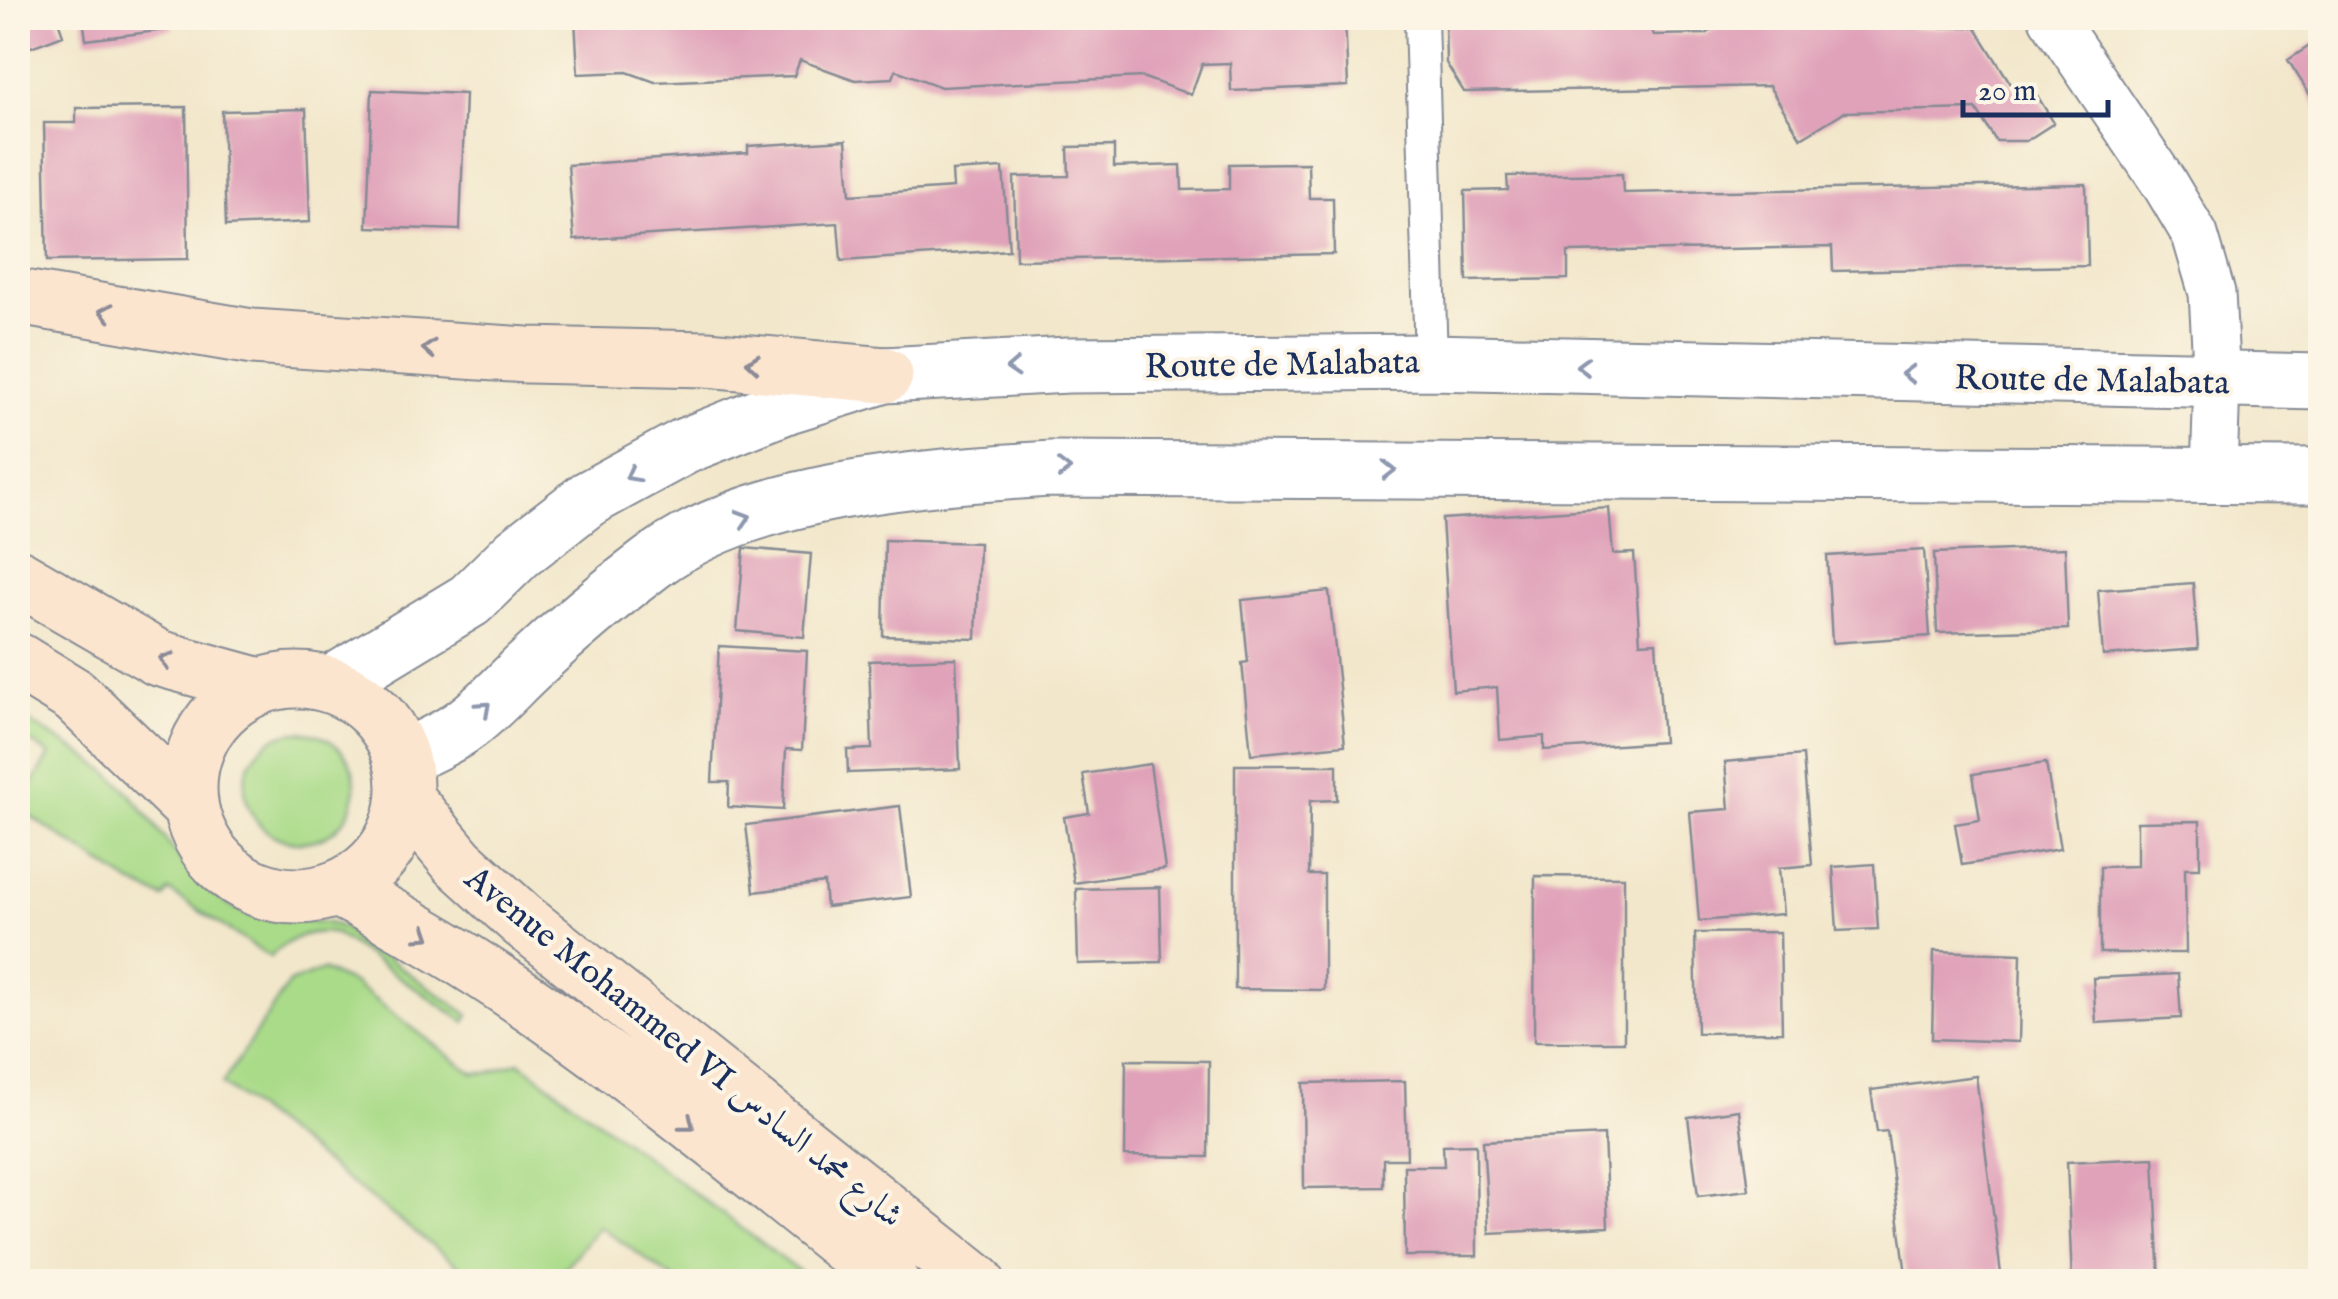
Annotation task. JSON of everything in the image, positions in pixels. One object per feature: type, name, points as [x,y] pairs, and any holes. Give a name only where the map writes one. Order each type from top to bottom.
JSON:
[{"type":"main road","points":[[18,297],[252,337],[528,355],[707,359],[885,376]]},
{"type":"main road","points":[[18,577],[158,658],[260,686]]},
{"type":"main road","points":[[18,661],[75,696],[190,807]]},
{"type":"main road","points":[[307,680],[330,685],[355,697],[375,713],[391,735],[403,779],[398,826],[385,852],[364,874],[338,889],[312,896],[284,896],[258,890],[213,857],[198,834],[188,782],[193,757],[203,734],[237,697],[260,686],[307,680]]},
{"type":"main road","name":"Avenue Mohammed VI شارع محمد السادس","points":[[403,779],[458,862],[523,921],[977,1282]]},
{"type":"main road","name":"Avenue Mohammed VI شارع محمد السادس","points":[[338,889],[400,919],[557,1024],[891,1282]]},
{"type":"street","points":[[1421,18],[1430,362]]},
{"type":"street","points":[[2052,18],[2164,182],[2195,235],[2212,292],[2217,382],[2214,474]]},
{"type":"street","name":"Route de Malabata","points":[[330,685],[470,600],[518,553],[588,499],[685,446],[788,405],[885,376],[1068,366],[1430,362],[2320,382]]},
{"type":"street","points":[[403,779],[584,616],[658,559],[723,524],[804,499],[867,486],[1051,469],[2320,476]]},
{"type":"green space","points":[[18,715],[121,784],[187,868],[218,898],[249,914],[342,927],[469,1015],[465,1022],[336,934],[317,932],[300,936],[270,957],[169,891],[164,898],[131,883],[18,808],[50,755],[18,734]]},
{"type":"green space","points":[[300,732],[321,736],[339,748],[351,766],[355,787],[351,808],[339,826],[321,838],[300,842],[279,838],[261,826],[249,808],[245,787],[249,766],[261,748],[279,736]]},
{"type":"green space","points":[[322,970],[353,983],[472,1073],[488,1073],[519,1062],[812,1281],[765,1281],[753,1275],[677,1281],[599,1226],[554,1281],[478,1281],[222,1084],[289,983]]},
{"type":"building","points":[[18,18],[57,18],[63,35],[18,52]]},
{"type":"building","points":[[83,18],[172,18],[173,29],[86,40]]},
{"type":"building","points":[[575,18],[1345,18],[1348,86],[1231,91],[1230,63],[1202,64],[1191,95],[1142,77],[941,87],[896,70],[893,78],[855,80],[800,60],[794,76],[655,82],[627,72],[578,74]]},
{"type":"building","points":[[1445,18],[1643,18],[1654,35],[1706,34],[1715,28],[1915,24],[1909,28],[1975,27],[2016,92],[2035,92],[2054,123],[2026,141],[1996,141],[1976,109],[1844,112],[1801,138],[1769,86],[1464,92],[1446,63]]},
{"type":"building","points":[[2320,39],[2320,111],[2288,60]]},
{"type":"building","points":[[372,90],[465,94],[460,230],[367,227]]},
{"type":"building","points":[[186,107],[188,259],[47,261],[44,123],[76,123],[76,108]]},
{"type":"building","points":[[306,109],[310,222],[226,226],[222,111]]},
{"type":"building","points":[[846,140],[850,195],[953,188],[952,171],[1003,168],[1009,250],[841,261],[838,223],[574,240],[568,165],[748,153],[748,146]]},
{"type":"building","points":[[1114,146],[1114,167],[1181,165],[1182,190],[1229,189],[1229,164],[1308,163],[1309,198],[1333,198],[1334,254],[1016,260],[1014,177],[1069,176],[1068,147]]},
{"type":"building","points":[[1622,174],[1623,193],[2086,184],[2088,266],[1833,271],[1832,247],[1568,252],[1568,279],[1467,281],[1465,191],[1508,190],[1507,176]]},
{"type":"building","points":[[1609,508],[1613,554],[1634,553],[1640,643],[1656,642],[1663,742],[1544,750],[1544,736],[1500,740],[1497,687],[1453,691],[1442,519]]},
{"type":"building","points":[[885,540],[979,543],[976,639],[883,636]]},
{"type":"building","points":[[744,548],[811,554],[804,637],[737,631]]},
{"type":"building","points":[[2065,548],[2068,629],[1937,633],[1934,553]]},
{"type":"building","points":[[1924,550],[1930,636],[1832,643],[1827,556]]},
{"type":"building","points":[[2193,583],[2198,649],[2103,656],[2098,590]]},
{"type":"building","points":[[1329,591],[1345,745],[1251,754],[1242,663],[1248,662],[1242,600]]},
{"type":"building","points":[[719,646],[807,651],[802,750],[786,749],[783,810],[728,807],[729,782],[712,782]]},
{"type":"building","points":[[956,658],[960,769],[848,773],[847,750],[872,749],[869,661]]},
{"type":"building","points":[[1803,755],[1812,865],[1779,868],[1783,914],[1699,921],[1690,812],[1729,809],[1725,762]]},
{"type":"building","points":[[2046,763],[2060,849],[1962,865],[1955,824],[1980,820],[1973,774]]},
{"type":"building","points":[[1150,764],[1165,869],[1074,883],[1064,817],[1089,813],[1083,774]]},
{"type":"building","points":[[1235,765],[1337,765],[1337,800],[1310,801],[1309,875],[1324,875],[1324,990],[1235,989]]},
{"type":"building","points":[[900,806],[911,897],[826,907],[824,883],[754,892],[746,825]]},
{"type":"building","points":[[2200,821],[2200,868],[2185,868],[2186,953],[2100,953],[2100,867],[2137,866],[2137,822]]},
{"type":"building","points":[[1874,864],[1878,929],[1837,931],[1833,867]]},
{"type":"building","points":[[1535,876],[1624,877],[1624,1042],[1534,1042]]},
{"type":"building","points":[[1160,887],[1162,962],[1078,964],[1076,889]]},
{"type":"building","points":[[1780,932],[1782,1032],[1697,1033],[1695,933]]},
{"type":"building","points":[[1934,951],[2021,954],[2019,1042],[1932,1039]]},
{"type":"building","points":[[2178,974],[2181,1018],[2096,1023],[2093,978]]},
{"type":"building","points":[[1126,1060],[1209,1061],[1208,1157],[1125,1156]]},
{"type":"building","points":[[1976,1076],[2002,1282],[1907,1282],[1887,1131],[1877,1132],[1871,1090]]},
{"type":"building","points":[[1405,1081],[1407,1159],[1383,1159],[1383,1187],[1304,1188],[1303,1083]]},
{"type":"building","points":[[1739,1110],[1749,1190],[1698,1196],[1688,1117]]},
{"type":"building","points":[[1604,1135],[1608,1227],[1489,1233],[1483,1141]]},
{"type":"building","points":[[1476,1144],[1477,1256],[1405,1256],[1404,1166],[1444,1166],[1443,1145]]},
{"type":"building","points":[[2154,1158],[2160,1282],[2072,1281],[2067,1162]]}]
